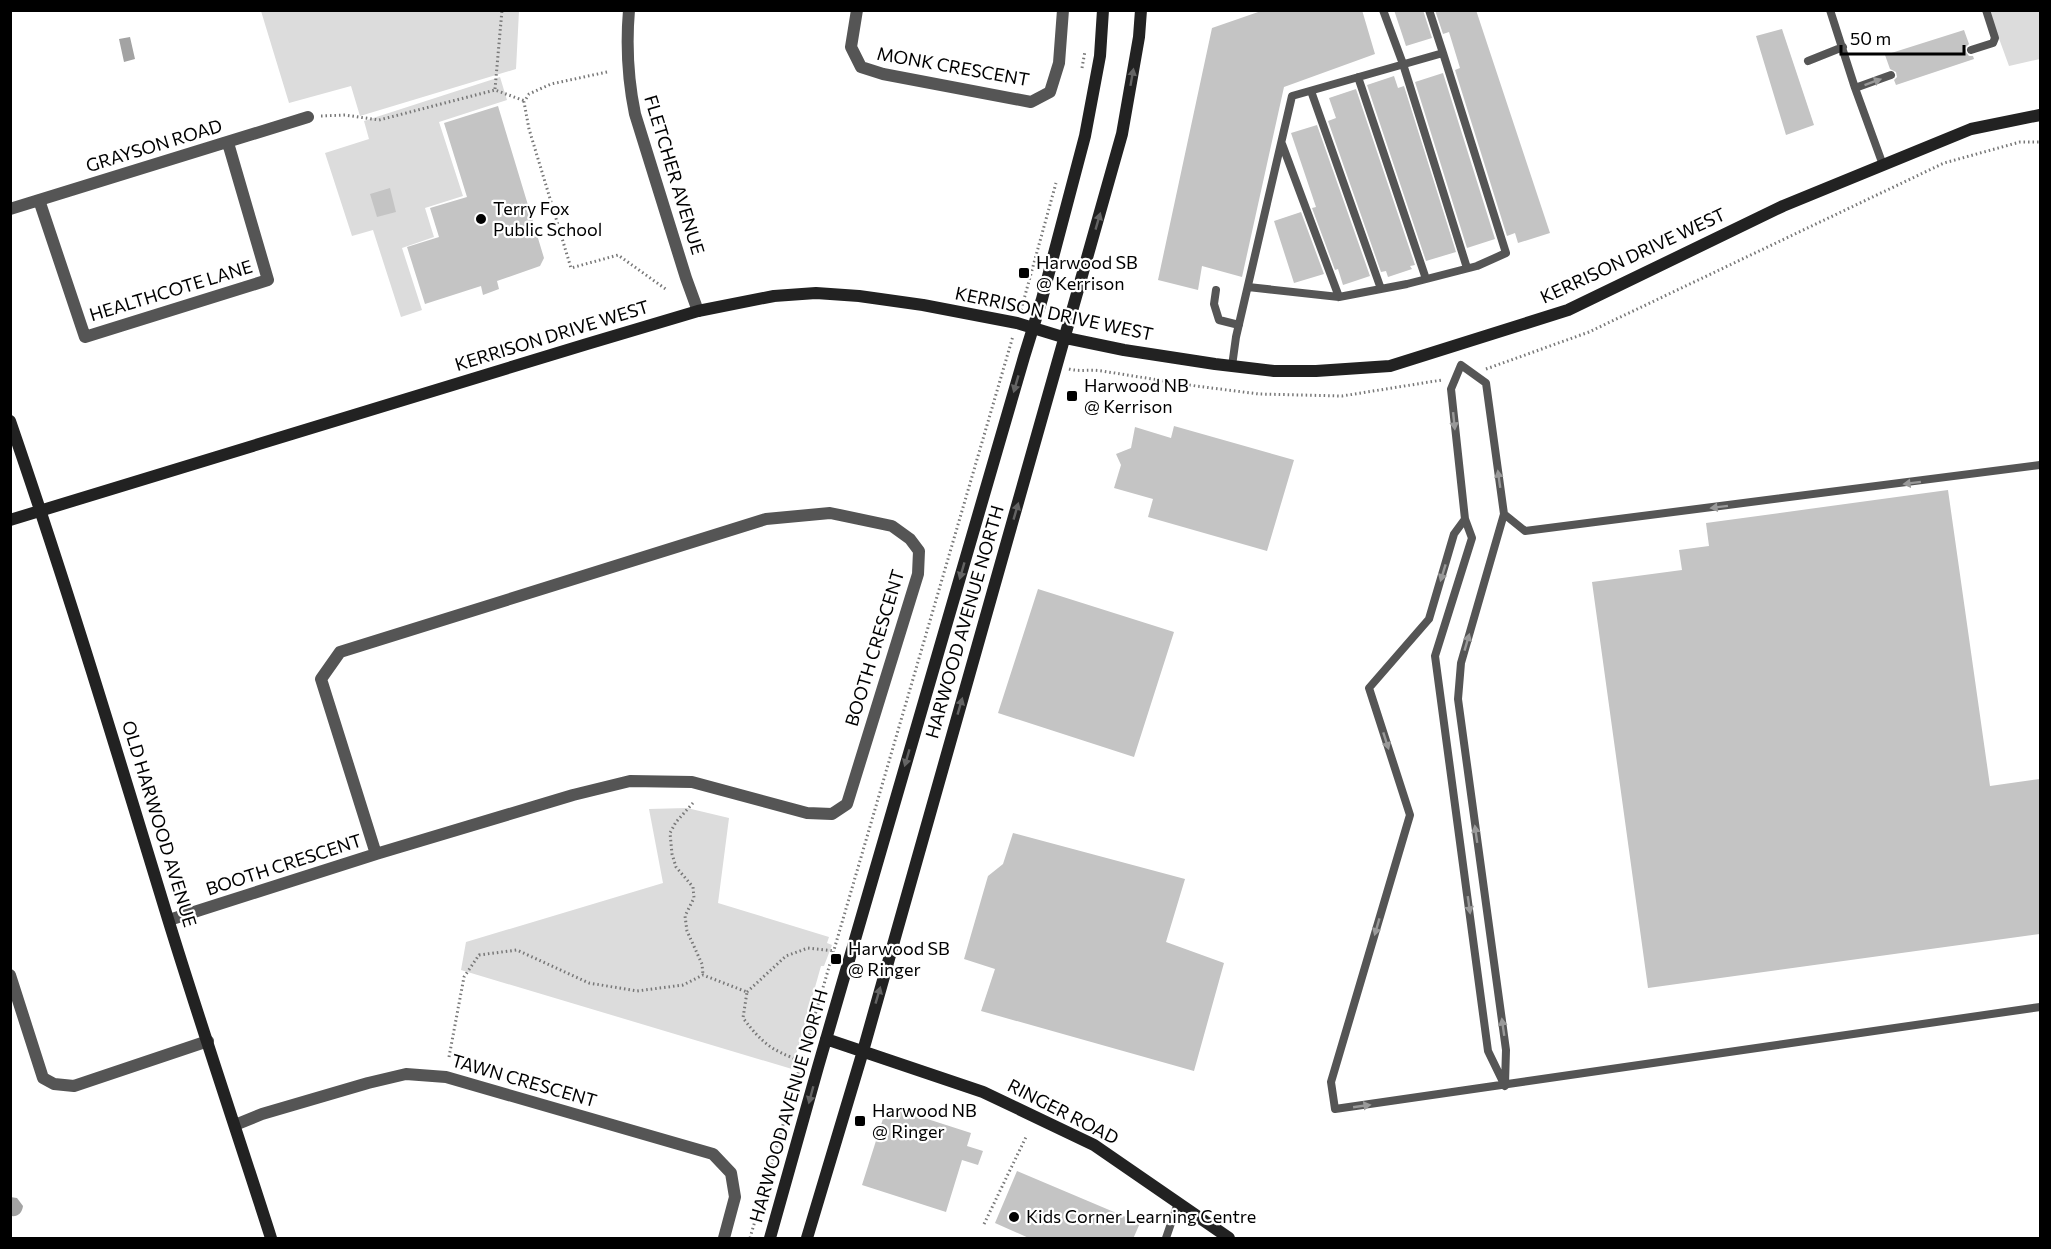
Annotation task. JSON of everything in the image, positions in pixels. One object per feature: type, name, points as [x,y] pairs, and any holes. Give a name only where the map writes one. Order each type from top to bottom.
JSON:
[{"type":"street","name":"FLETCHER AVENUE","points":[[629,10],[627,28],[630,87],[635,114],[698,311]]},
{"type":"street","name":"MONK CRESCENT","points":[[857,10],[851,47],[861,67],[883,74],[1031,102],[1050,92],[1059,63],[1063,10]]},
{"type":"street","name":"HARWOOD AVENUE NORTH","points":[[770,1239],[1033,328],[1085,136],[1100,56],[1103,10]]},
{"type":"street","name":"HARWOOD AVENUE NORTH","points":[[807,1239],[863,1052],[1122,135],[1139,37],[1141,10]]},
{"type":"street","name":"KERRISON DRIVE WEST","points":[[10,520],[698,311],[774,296],[816,293],[859,296],[923,305],[1017,323],[1066,338],[1124,350],[1232,366],[1316,371],[1389,366],[1568,310],[1783,206],[1971,129],[2040,115]]},
{"type":"street","name":"GRAYSON ROAD","points":[[10,209],[308,117]]},
{"type":"street","name":"HEALTHCOTE LANE","points":[[39,200],[85,336],[96,333],[268,280],[228,143]]},
{"type":"street","name":"OLD HARWOOD AVENUE","points":[[10,421],[41,510],[270,1239]]},
{"type":"street","name":"BOOTH CRESCENT","points":[[169,920],[376,854],[573,795],[630,781],[692,782],[807,813],[831,814],[847,804],[918,574],[919,551],[910,539],[892,526],[830,513],[766,519],[340,652],[321,679],[376,854]]},
{"type":"street","points":[[10,975],[43,1078],[54,1084],[74,1086],[208,1041]]},
{"type":"street","name":"RINGER ROAD","points":[[826,1039],[983,1092],[1074,1135],[1094,1145],[1229,1239]]},
{"type":"street","name":"TAWN CRESCENT","points":[[235,1125],[262,1114],[406,1074],[446,1077],[713,1154],[731,1173],[735,1197],[724,1239]]},
{"type":"lane","points":[[1383,10],[1467,268]]},
{"type":"lane","points":[[1248,287],[1339,297],[1426,279],[1467,268],[1506,253],[1430,10]]},
{"type":"lane","points":[[1830,10],[1883,165]]},
{"type":"lane","points":[[1971,50],[1993,43],[1995,38],[1986,10]]},
{"type":"lane","points":[[1808,61],[1843,46]]},
{"type":"lane","points":[[1232,366],[1239,325],[1292,96],[1443,53]]},
{"type":"lane","points":[[1855,88],[1891,75]]},
{"type":"lane","points":[[1358,77],[1426,279]]},
{"type":"lane","points":[[1311,91],[1381,289]]},
{"type":"lane","points":[[1281,143],[1339,297]]},
{"type":"lane","points":[[1216,290],[1214,304],[1219,320],[1239,325]]},
{"type":"lane","points":[[1461,365],[1486,383],[1504,514],[1461,663],[1458,699],[1506,1050],[1505,1086],[1488,1052],[1435,656],[1472,538],[1465,519],[1451,389],[1461,365]]},
{"type":"lane","points":[[1504,514],[1525,531],[1970,476],[2040,465]]},
{"type":"lane","points":[[1465,519],[1454,534],[1429,619],[1369,688],[1410,815],[1331,1082],[1335,1109],[2040,1007]]},
{"type":"lane","points":[[1166,1239],[1178,1203]]},
{"type":"path","points":[[495,90],[502,10]]},
{"type":"path","points":[[1081,70],[1085,49]]},
{"type":"path","points":[[607,72],[551,84],[529,94],[525,101],[529,129],[571,268],[618,255],[668,291]]},
{"type":"path","points":[[308,117],[345,115],[379,120],[495,90],[525,101]]},
{"type":"path","points":[[750,1239],[1058,177]]},
{"type":"path","points":[[693,803],[676,822],[670,833],[676,867],[693,887],[694,898],[685,916],[687,931],[702,964],[703,975]]},
{"type":"path","points":[[801,1061],[776,1052],[759,1038],[743,1018],[747,992],[786,956],[808,948],[851,953]]},
{"type":"path","points":[[449,1058],[464,977],[479,955],[517,950],[589,983],[637,991],[683,985],[703,975],[747,992]]},
{"type":"path","points":[[984,1224],[1026,1137]]},
{"type":"shaded area","points":[[261,11],[519,11],[516,69],[360,116],[351,86],[289,103]]},
{"type":"shaded area","points":[[1989,11],[2040,11],[2040,59],[2009,66]]},
{"type":"shaded area","points":[[130,37],[135,59],[124,62],[119,39]]},
{"type":"shaded area","points":[[500,77],[507,100],[439,122],[463,196],[425,208],[434,237],[402,248],[422,310],[401,317],[373,230],[352,236],[325,153],[369,139],[364,121]]},
{"type":"shaded area","points":[[687,808],[729,818],[718,903],[829,937],[827,943],[832,945],[824,966],[821,966],[792,1069],[461,970],[466,942],[663,883],[649,809]]},
{"type":"shaded area","points":[[10,1197],[17,1198],[23,1206],[21,1213],[16,1216],[11,1216]]},
{"type":"building","points":[[1264,10],[1362,10],[1375,54],[1284,87],[1242,277],[1202,266],[1198,290],[1158,280],[1212,28]]},
{"type":"building","points":[[1394,10],[1423,10],[1432,38],[1406,46]]},
{"type":"building","points":[[1435,10],[1476,10],[1550,233],[1518,243],[1515,233],[1507,236],[1455,70],[1460,68],[1449,32],[1443,34]]},
{"type":"building","points":[[1782,29],[1814,125],[1786,135],[1756,36]]},
{"type":"building","points":[[1964,30],[1969,44],[1965,48],[1966,52],[1974,59],[1896,85],[1894,80],[1897,77],[1896,72],[1890,69],[1885,55]]},
{"type":"building","points":[[1443,73],[1495,239],[1467,248],[1415,82]]},
{"type":"building","points":[[1394,76],[1398,88],[1404,86],[1456,252],[1426,261],[1367,85]]},
{"type":"building","points":[[1356,89],[1415,265],[1410,266],[1412,269],[1388,277],[1386,271],[1381,272],[1328,121],[1336,118],[1329,98]]},
{"type":"building","points":[[498,106],[544,258],[540,266],[497,281],[499,289],[483,295],[481,286],[425,304],[407,247],[439,237],[430,208],[467,197],[444,123]]},
{"type":"building","points":[[1317,125],[1370,276],[1343,285],[1338,269],[1335,270],[1312,208],[1316,207],[1291,133]]},
{"type":"building","points":[[390,188],[396,212],[377,217],[370,194]]},
{"type":"building","points":[[1301,212],[1324,274],[1294,283],[1274,221]]},
{"type":"building","points":[[1174,426],[1294,460],[1267,551],[1148,517],[1153,499],[1114,488],[1121,465],[1116,454],[1131,448],[1135,427],[1171,438]]},
{"type":"building","points":[[1948,490],[1990,786],[2040,779],[2040,934],[1648,988],[1592,582],[1682,570],[1679,550],[1709,546],[1706,523]]},
{"type":"building","points":[[1038,589],[1174,632],[1134,757],[998,713]]},
{"type":"building","points":[[1013,833],[1185,879],[1166,942],[1224,963],[1194,1071],[981,1011],[995,969],[964,959],[988,876],[1003,864]]},
{"type":"building","points":[[887,1106],[971,1133],[967,1146],[983,1151],[978,1165],[962,1160],[946,1212],[862,1185]]},
{"type":"building","points":[[1017,1171],[1140,1223],[1133,1239],[1031,1239],[995,1223]]},
{"type":"place","name":"Terry Fox Public School","points":[[481,219]]},
{"type":"place","name":"Harwood SB @ Kerrison","points":[[1024,273]]},
{"type":"place","name":"Harwood NB @ Kerrison","points":[[1072,396]]},
{"type":"place","name":"Harwood SB @ Ringer","points":[[836,959]]},
{"type":"place","name":"Harwood NB @ Ringer","points":[[860,1121]]},
{"type":"place","name":"Kids Corner Learning Centre","points":[[1014,1217]]}]
